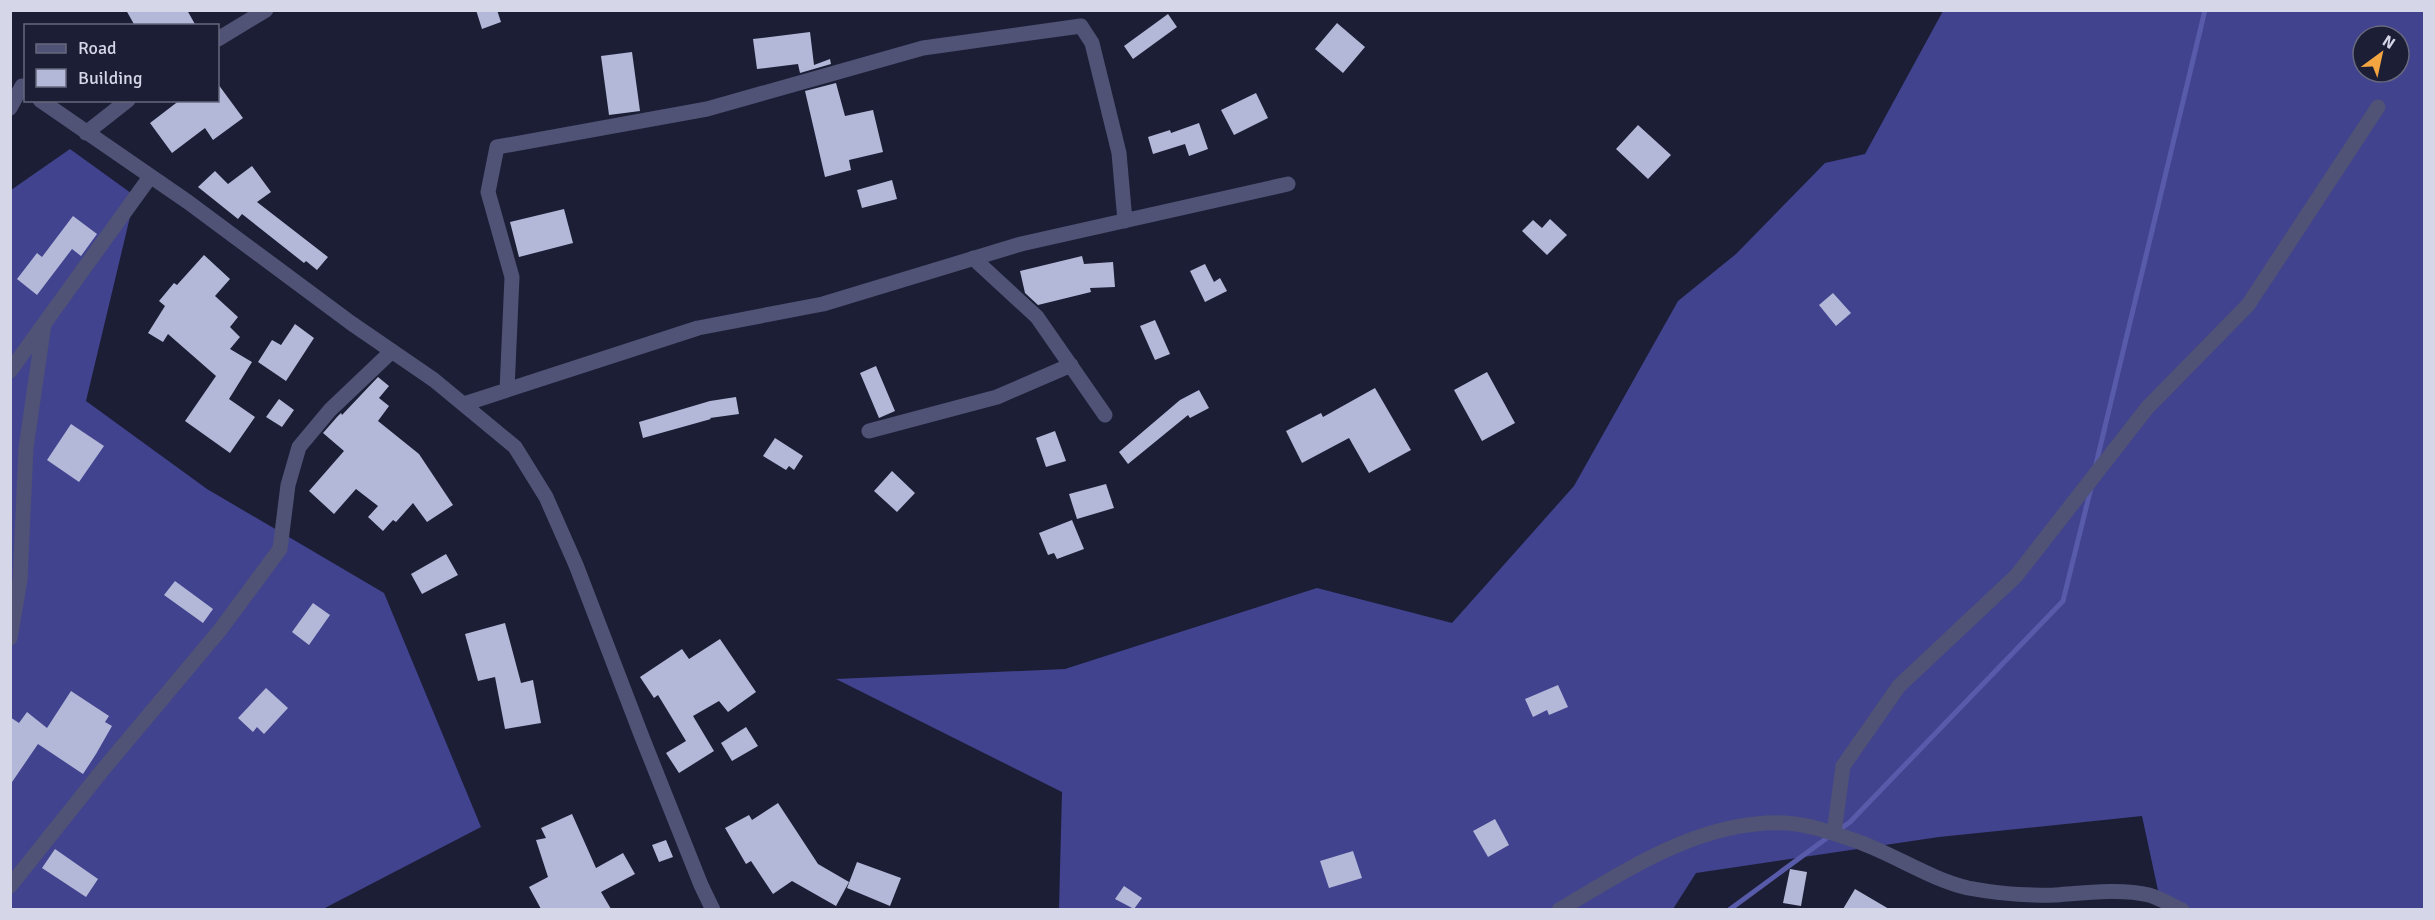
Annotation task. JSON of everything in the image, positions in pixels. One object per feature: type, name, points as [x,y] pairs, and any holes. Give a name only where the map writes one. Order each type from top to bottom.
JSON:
[{"type":"street","points":[[219,38],[266,10]]},
{"type":"street","points":[[507,390],[512,277],[488,192],[497,147],[707,109],[923,48],[1081,26],[1092,43],[1119,153],[1125,220]]},
{"type":"street","points":[[10,108],[19,84]]},
{"type":"street","points":[[43,102],[392,351],[464,404],[515,447],[546,497],[576,565],[642,737],[713,909]]},
{"type":"street","points":[[86,133],[125,102]]},
{"type":"street","points":[[1834,833],[1843,766],[1899,686],[2016,576],[2147,408],[2248,306],[2378,107]]},
{"type":"street","points":[[10,371],[150,177]]},
{"type":"street","points":[[464,404],[698,328],[823,304],[1021,244],[1288,184]]},
{"type":"street","points":[[973,258],[1037,317],[1105,415]]},
{"type":"street","points":[[10,638],[20,580],[26,448],[44,324]]},
{"type":"street","points":[[10,886],[101,772],[220,630],[280,549],[288,485],[299,447],[330,410],[392,351]]},
{"type":"street","points":[[869,431],[997,397],[1071,365]]},
{"type":"street","points":[[1559,909],[1649,857],[1712,832],[1748,824],[1787,823],[1834,833],[1882,850],[1920,869],[1966,887],[2050,895],[2102,892],[2148,895],[2182,909]]},
{"type":"shaded area","points":[[1943,11],[2424,11],[2424,909],[2162,909],[2142,816],[1939,837],[1696,873],[1673,909],[1059,909],[1062,792],[836,679],[1065,669],[1317,588],[1452,623],[1574,486],[1678,301],[1736,254],[1825,163],[1865,154]]},
{"type":"shaded area","points":[[70,149],[135,196],[86,401],[207,489],[384,593],[481,827],[323,909],[11,910],[11,190]]},
{"type":"building","points":[[126,10],[187,10],[195,24],[134,24]]},
{"type":"building","points":[[476,10],[497,10],[501,22],[482,29]]},
{"type":"building","points":[[1168,14],[1177,27],[1133,59],[1124,46]]},
{"type":"building","points":[[1337,23],[1365,47],[1343,73],[1315,49]]},
{"type":"building","points":[[810,32],[814,65],[830,59],[831,64],[800,73],[798,64],[757,69],[753,39]]},
{"type":"building","points":[[632,52],[640,111],[609,115],[601,56]]},
{"type":"building","points":[[836,83],[845,116],[873,110],[883,152],[849,160],[851,170],[825,177],[805,91]]},
{"type":"building","points":[[219,85],[243,118],[213,140],[205,128],[172,153],[150,123],[177,102],[219,102]]},
{"type":"building","points":[[1256,93],[1268,118],[1234,135],[1221,110]]},
{"type":"building","points":[[1199,123],[1208,149],[1189,156],[1185,144],[1153,154],[1148,137],[1170,130],[1171,133]]},
{"type":"building","points":[[1638,125],[1671,155],[1648,179],[1616,149]]},
{"type":"building","points":[[252,166],[271,192],[257,202],[328,257],[317,270],[306,261],[304,263],[242,214],[238,219],[198,187],[215,171],[228,184]]},
{"type":"building","points":[[892,180],[897,199],[862,208],[857,190]]},
{"type":"building","points":[[564,209],[573,243],[519,257],[510,222]]},
{"type":"building","points":[[73,216],[97,234],[81,256],[72,249],[37,295],[17,279],[37,253],[42,257]]},
{"type":"building","points":[[1550,219],[1567,235],[1547,255],[1522,231],[1533,220],[1542,228]]},
{"type":"building","points":[[204,255],[230,279],[215,296],[238,317],[230,327],[240,337],[230,349],[252,362],[229,399],[255,417],[230,453],[185,421],[216,376],[168,334],[163,342],[148,333],[165,306],[159,301],[174,283],[177,285]]},
{"type":"building","points":[[1082,256],[1084,264],[1113,262],[1115,287],[1090,288],[1091,292],[1038,305],[1025,293],[1020,271]]},
{"type":"building","points":[[1205,264],[1214,282],[1220,278],[1227,291],[1205,302],[1190,271]]},
{"type":"building","points":[[1833,293],[1851,313],[1836,326],[1819,305]]},
{"type":"building","points":[[1155,320],[1170,354],[1155,360],[1140,326]]},
{"type":"building","points":[[295,324],[314,338],[286,381],[258,362],[272,340],[281,345]]},
{"type":"building","points":[[876,366],[895,411],[879,418],[860,373]]},
{"type":"building","points":[[1487,372],[1515,423],[1482,441],[1454,390]]},
{"type":"building","points":[[378,377],[389,386],[379,398],[389,406],[378,421],[419,454],[453,505],[427,522],[413,503],[396,522],[393,520],[383,531],[368,517],[378,506],[356,489],[334,514],[309,491],[344,451],[323,433]]},
{"type":"building","points":[[1375,388],[1411,450],[1369,473],[1349,438],[1302,463],[1286,431],[1321,413],[1323,417]]},
{"type":"building","points":[[1199,390],[1209,408],[1190,418],[1188,415],[1128,464],[1119,452],[1180,400]]},
{"type":"building","points":[[736,397],[739,414],[710,418],[643,438],[639,422],[710,401]]},
{"type":"building","points":[[279,399],[294,410],[282,427],[266,417]]},
{"type":"building","points":[[71,424],[104,446],[79,482],[47,460]]},
{"type":"building","points":[[1055,431],[1066,461],[1046,467],[1036,438]]},
{"type":"building","points":[[775,438],[803,456],[794,470],[789,466],[786,470],[763,456]]},
{"type":"building","points":[[892,471],[915,493],[897,512],[874,491]]},
{"type":"building","points":[[1106,484],[1114,508],[1077,519],[1069,494]]},
{"type":"building","points":[[1072,520],[1084,549],[1057,559],[1054,553],[1048,555],[1039,533]]},
{"type":"building","points":[[446,554],[458,575],[422,594],[411,574]]},
{"type":"building","points":[[175,581],[213,609],[203,623],[164,595]]},
{"type":"building","points":[[313,603],[330,615],[309,645],[292,632]]},
{"type":"building","points":[[505,623],[521,683],[533,680],[541,723],[505,729],[495,677],[478,681],[465,634]]},
{"type":"building","points":[[720,639],[756,692],[728,712],[719,701],[693,716],[714,751],[679,773],[666,753],[686,741],[658,695],[654,698],[640,677],[682,649],[689,659]]},
{"type":"building","points":[[1558,685],[1568,707],[1549,715],[1547,710],[1533,717],[1525,699]]},
{"type":"building","points":[[266,688],[288,708],[264,734],[257,727],[253,732],[238,718]]},
{"type":"building","points":[[71,691],[109,716],[105,722],[112,726],[96,754],[83,774],[38,744],[10,785],[10,717],[19,723],[27,712],[47,728]]},
{"type":"building","points":[[746,727],[758,746],[732,761],[721,743]]},
{"type":"building","points":[[778,803],[818,864],[849,882],[836,906],[792,881],[773,894],[751,861],[746,864],[725,828],[749,815],[752,820]]},
{"type":"building","points":[[572,814],[596,868],[623,853],[635,874],[601,892],[611,909],[541,909],[529,887],[548,877],[536,840],[546,838],[541,828]]},
{"type":"building","points":[[1495,819],[1509,845],[1488,857],[1473,831]]},
{"type":"building","points":[[666,840],[673,857],[659,862],[652,845]]},
{"type":"building","points":[[55,849],[98,879],[86,897],[42,868]]},
{"type":"building","points":[[1353,851],[1362,878],[1329,888],[1320,861]]},
{"type":"building","points":[[857,862],[901,878],[890,906],[847,888]]},
{"type":"building","points":[[1790,869],[1807,872],[1801,906],[1783,903]]},
{"type":"building","points":[[1124,886],[1142,898],[1134,909],[1115,899]]},
{"type":"building","points":[[1855,889],[1889,909],[1843,909]]},
{"type":"waterway","points":[[2096,464],[2205,10]]},
{"type":"waterway","points":[[1839,830],[1850,822],[2063,601],[2091,488]]},
{"type":"waterway","points":[[1729,910],[1831,835]]}]
